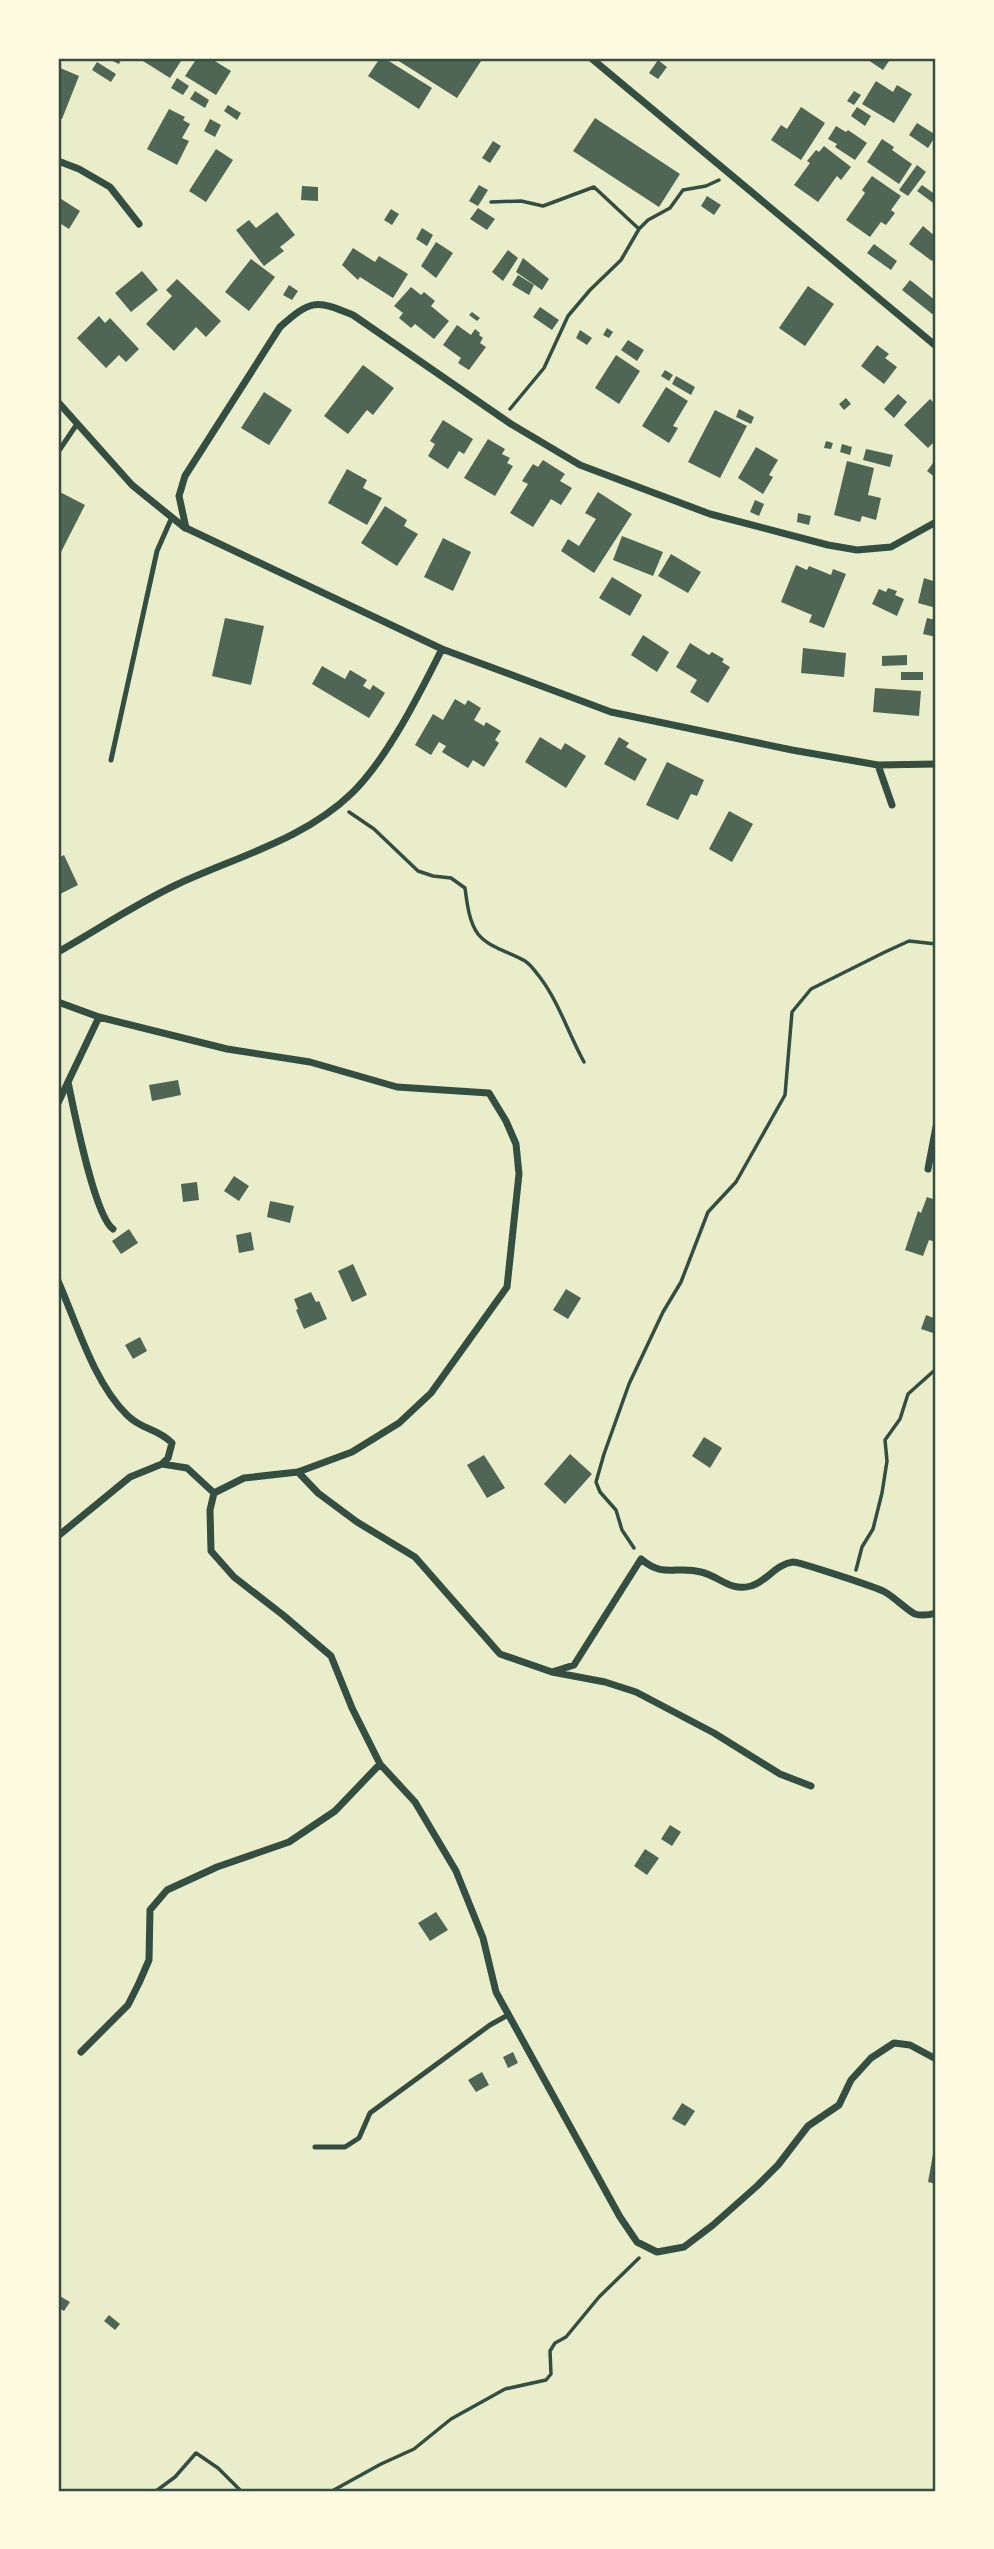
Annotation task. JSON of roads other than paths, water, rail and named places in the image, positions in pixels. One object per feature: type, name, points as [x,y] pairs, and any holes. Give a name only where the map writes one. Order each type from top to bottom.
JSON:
[{"type":"street","points":[[591,58],[936,346]]},
{"type":"street","points":[[58,161],[79,169],[110,187],[139,224]]},
{"type":"street","points":[[186,528],[179,496],[185,476],[280,327],[302,308],[314,304],[332,306],[353,315],[502,418],[580,465],[710,514],[857,550],[891,547],[936,523]]},
{"type":"street","points":[[58,402],[132,485],[186,528],[442,649],[611,712],[878,765],[936,764]]},
{"type":"street","points":[[58,952],[176,885],[287,837],[339,804],[354,791],[384,751],[442,649]]},
{"type":"street","points":[[878,765],[892,806]]},
{"type":"street","points":[[58,1002],[99,1017],[228,1049],[310,1062],[397,1087],[489,1093],[516,1144],[519,1174],[507,1287],[430,1393],[399,1423],[352,1452],[298,1472],[244,1478],[214,1493]]},
{"type":"street","points":[[58,1103],[99,1017]]},
{"type":"street","points":[[68,1082],[93,1185],[106,1224],[113,1228]]},
{"type":"street","points":[[928,1170],[936,1127]]},
{"type":"street","points":[[58,1281],[102,1384],[124,1413],[140,1427],[161,1432],[172,1443],[168,1458],[162,1464],[130,1477],[58,1535]]},
{"type":"street","points":[[162,1464],[187,1468],[214,1493]]},
{"type":"street","points":[[298,1472],[318,1493],[357,1522],[415,1557],[500,1654],[552,1672],[604,1682],[635,1692],[713,1732],[780,1773],[811,1786]]},
{"type":"street","points":[[214,1493],[210,1510],[211,1551],[234,1577],[331,1656],[352,1708],[380,1764],[415,1802],[456,1871],[483,1938],[496,1992],[620,2217],[637,2242],[657,2252],[684,2247],[713,2225],[778,2165],[808,2126],[839,2105],[851,2080],[871,2057],[894,2043],[910,2045],[936,2059]]},
{"type":"street","points":[[552,1672],[574,1665],[641,1559],[649,1566],[665,1572],[677,1569],[703,1572],[733,1588],[752,1586],[776,1569],[793,1562],[884,1591],[905,1604],[913,1613],[928,1616],[936,1613]]},
{"type":"street","points":[[81,2052],[128,2006],[149,1960],[150,1910],[167,1890],[217,1867],[289,1842],[335,1811],[380,1764]]},
{"type":"lane","points":[[58,452],[77,424]]},
{"type":"lane","points":[[111,760],[157,551],[172,517]]},
{"type":"lane","points":[[315,2147],[345,2147],[359,2138],[370,2113],[490,2025],[509,2015]]}]
